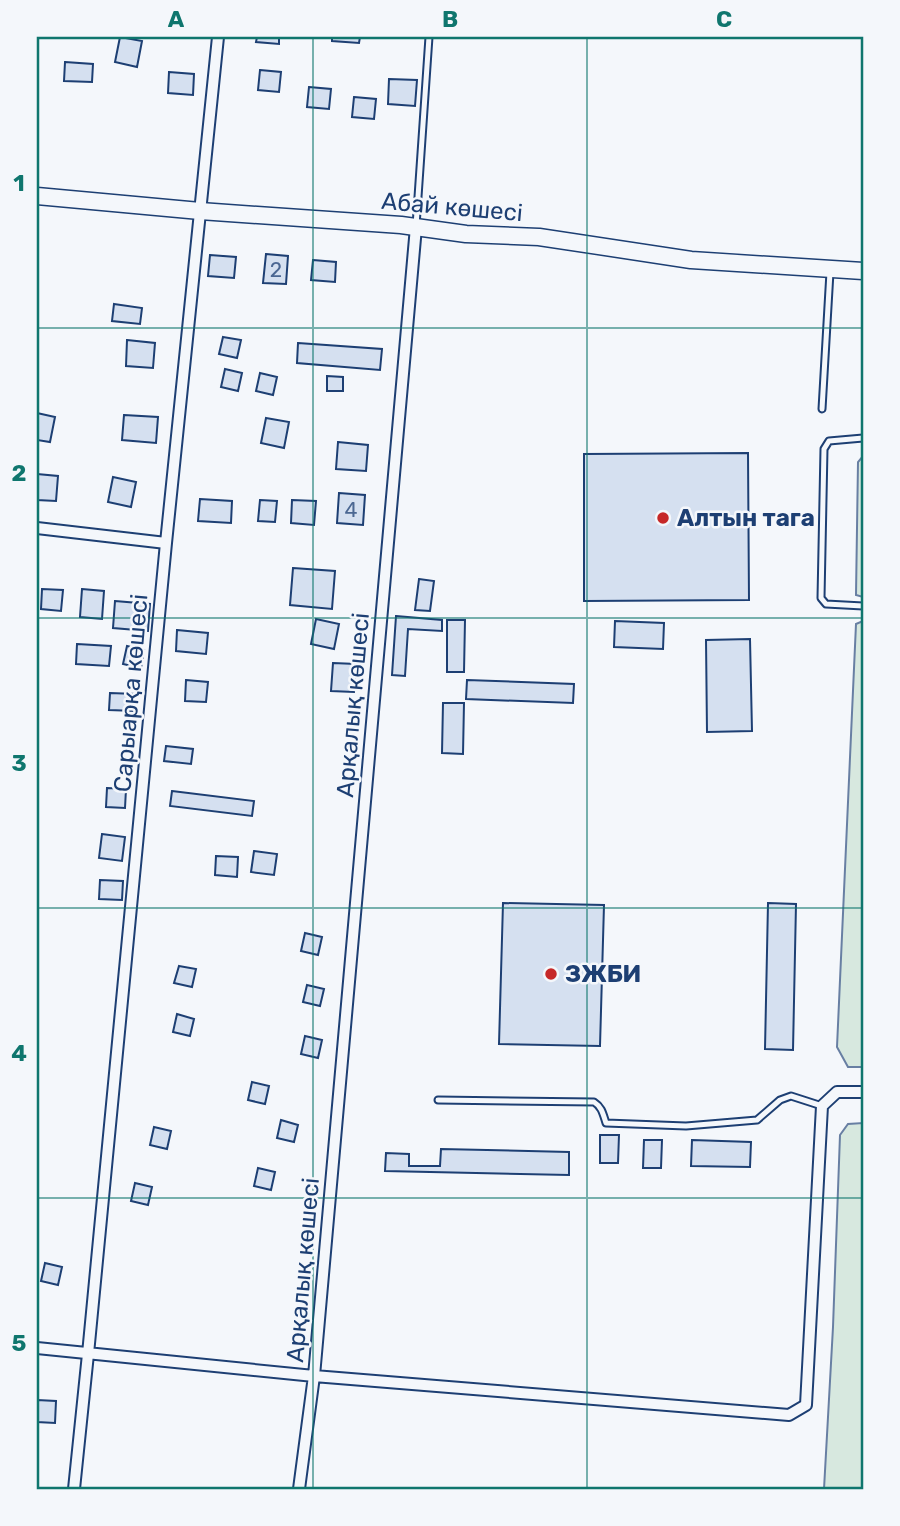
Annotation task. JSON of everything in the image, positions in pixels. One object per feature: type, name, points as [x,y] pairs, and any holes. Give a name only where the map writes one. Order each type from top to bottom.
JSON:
[{"type":"main road","name":"Абай көшесі","points":[[37,196],[416,227],[466,234],[539,237],[691,260],[863,271]]},
{"type":"street","name":"Сарыарқа көшесі","points":[[74,1489],[218,37]]},
{"type":"street","name":"Арқалық көшесі","points":[[299,1489],[314,1377],[416,227]]},
{"type":"street","points":[[37,527],[166,543]]},
{"type":"street","points":[[37,1348],[314,1377],[789,1415],[806,1405],[822,1106],[837,1092],[863,1092]]},
{"type":"lane","name":"Арқалық көшесі","points":[[416,227],[429,37]]},
{"type":"lane","points":[[822,409],[831,268]]},
{"type":"lane","points":[[863,438],[829,441],[824,449],[821,598],[826,604],[863,606]]},
{"type":"lane","points":[[438,1100],[594,1102],[599,1105],[606,1123],[686,1126],[757,1120],[780,1100],[791,1096],[822,1106]]},
{"type":"shaded area","points":[[863,456],[863,597],[856,595],[858,462]]},
{"type":"shaded area","points":[[863,621],[863,1067],[848,1067],[837,1047],[856,624]]},
{"type":"shaded area","points":[[863,1123],[863,1489],[824,1489],[840,1135],[848,1124]]},
{"type":"building","points":[[120,37],[142,41],[137,67],[115,62]]},
{"type":"building","points":[[257,37],[279,37],[279,44],[256,42]]},
{"type":"building","points":[[332,37],[360,37],[359,43],[332,41]]},
{"type":"building","points":[[65,62],[93,64],[92,82],[64,81]]},
{"type":"building","points":[[260,70],[281,72],[279,92],[258,90]]},
{"type":"building","points":[[169,72],[194,74],[193,95],[168,93]]},
{"type":"building","points":[[389,79],[417,80],[415,106],[388,104]]},
{"type":"building","points":[[309,87],[331,89],[329,109],[307,107]]},
{"type":"building","points":[[354,97],[376,99],[374,119],[352,117]]},
{"type":"building","points":[[266,254],[288,256],[286,284],[263,283]]},
{"type":"building","points":[[210,255],[236,257],[234,278],[208,276]]},
{"type":"building","points":[[313,260],[336,262],[335,282],[311,280]]},
{"type":"building","points":[[114,304],[142,308],[140,324],[112,321]]},
{"type":"building","points":[[223,337],[241,340],[237,358],[219,354]]},
{"type":"building","points":[[127,340],[155,343],[153,368],[126,366]]},
{"type":"building","points":[[298,343],[382,349],[380,370],[297,363]]},
{"type":"building","points":[[225,369],[242,373],[238,391],[221,387]]},
{"type":"building","points":[[260,373],[277,377],[273,395],[256,391]]},
{"type":"building","points":[[327,376],[343,377],[343,391],[327,391]]},
{"type":"building","points":[[37,413],[55,417],[50,442],[37,440]]},
{"type":"building","points":[[124,415],[158,417],[156,443],[122,440]]},
{"type":"building","points":[[266,418],[289,422],[284,448],[261,443]]},
{"type":"building","points":[[338,442],[368,445],[366,471],[336,469]]},
{"type":"building","points":[[748,453],[749,600],[584,601],[584,454]]},
{"type":"building","points":[[37,474],[58,476],[56,501],[37,500]]},
{"type":"building","points":[[113,477],[136,482],[131,507],[108,502]]},
{"type":"building","points":[[339,493],[365,495],[363,525],[337,523]]},
{"type":"building","points":[[200,499],[232,501],[231,523],[198,521]]},
{"type":"building","points":[[260,500],[277,501],[275,522],[258,521]]},
{"type":"building","points":[[292,500],[316,501],[314,525],[291,523]]},
{"type":"building","points":[[293,568],[335,571],[332,609],[290,605]]},
{"type":"building","points":[[419,579],[434,581],[430,611],[415,610]]},
{"type":"building","points":[[42,589],[63,590],[61,611],[41,609]]},
{"type":"building","points":[[82,589],[104,591],[102,619],[80,617]]},
{"type":"building","points":[[115,601],[150,604],[148,631],[113,628]]},
{"type":"building","points":[[396,616],[442,620],[442,631],[408,629],[405,676],[392,675]]},
{"type":"building","points":[[316,619],[339,624],[334,649],[311,644]]},
{"type":"building","points":[[447,620],[465,620],[464,672],[447,672]]},
{"type":"building","points":[[615,621],[664,623],[663,649],[614,647]]},
{"type":"building","points":[[177,630],[208,633],[206,654],[176,651]]},
{"type":"building","points":[[750,639],[752,731],[707,732],[706,640]]},
{"type":"building","points":[[77,644],[111,646],[109,666],[76,664]]},
{"type":"building","points":[[127,646],[144,650],[141,668],[123,664]]},
{"type":"building","points":[[333,663],[356,664],[354,692],[331,691]]},
{"type":"building","points":[[186,680],[208,682],[206,702],[185,701]]},
{"type":"building","points":[[467,680],[574,684],[573,703],[466,699]]},
{"type":"building","points":[[110,693],[136,694],[135,711],[109,710]]},
{"type":"building","points":[[443,703],[464,703],[463,754],[442,753]]},
{"type":"building","points":[[166,746],[193,749],[191,764],[164,761]]},
{"type":"building","points":[[107,788],[126,789],[125,808],[106,807]]},
{"type":"building","points":[[172,791],[254,801],[252,816],[170,806]]},
{"type":"building","points":[[102,834],[125,837],[122,861],[99,858]]},
{"type":"building","points":[[254,851],[277,854],[274,875],[251,872]]},
{"type":"building","points":[[216,856],[238,857],[237,877],[215,875]]},
{"type":"building","points":[[100,880],[123,881],[122,900],[99,899]]},
{"type":"building","name":"ЗЖБИ","points":[[503,903],[604,905],[600,1046],[499,1044]]},
{"type":"building","points":[[768,903],[796,904],[793,1050],[765,1049]]},
{"type":"building","points":[[305,933],[322,937],[318,955],[301,951]]},
{"type":"building","points":[[179,966],[196,969],[192,987],[174,983]]},
{"type":"building","points":[[307,985],[324,989],[320,1006],[303,1002]]},
{"type":"building","points":[[177,1014],[194,1019],[190,1036],[173,1032]]},
{"type":"building","points":[[305,1036],[322,1040],[318,1058],[301,1054]]},
{"type":"building","points":[[252,1082],[269,1086],[265,1104],[248,1100]]},
{"type":"building","points":[[281,1120],[298,1125],[294,1142],[277,1138]]},
{"type":"building","points":[[154,1127],[171,1131],[167,1149],[150,1145]]},
{"type":"building","points":[[600,1135],[619,1135],[618,1163],[600,1163]]},
{"type":"building","points":[[644,1140],[662,1140],[661,1168],[643,1168]]},
{"type":"building","points":[[692,1140],[751,1142],[750,1167],[691,1166]]},
{"type":"building","points":[[441,1149],[569,1152],[569,1175],[385,1171],[386,1153],[409,1154],[409,1166],[440,1166]]},
{"type":"building","points":[[258,1168],[275,1172],[271,1190],[254,1186]]},
{"type":"building","points":[[135,1183],[152,1187],[148,1205],[131,1201]]},
{"type":"building","points":[[45,1263],[62,1267],[58,1285],[41,1281]]},
{"type":"building","points":[[37,1400],[56,1401],[55,1423],[37,1422]]},
{"type":"place","name":"Алтын тага","points":[[663,518]]},
{"type":"place","name":"ЗЖБИ","points":[[551,974]]}]
